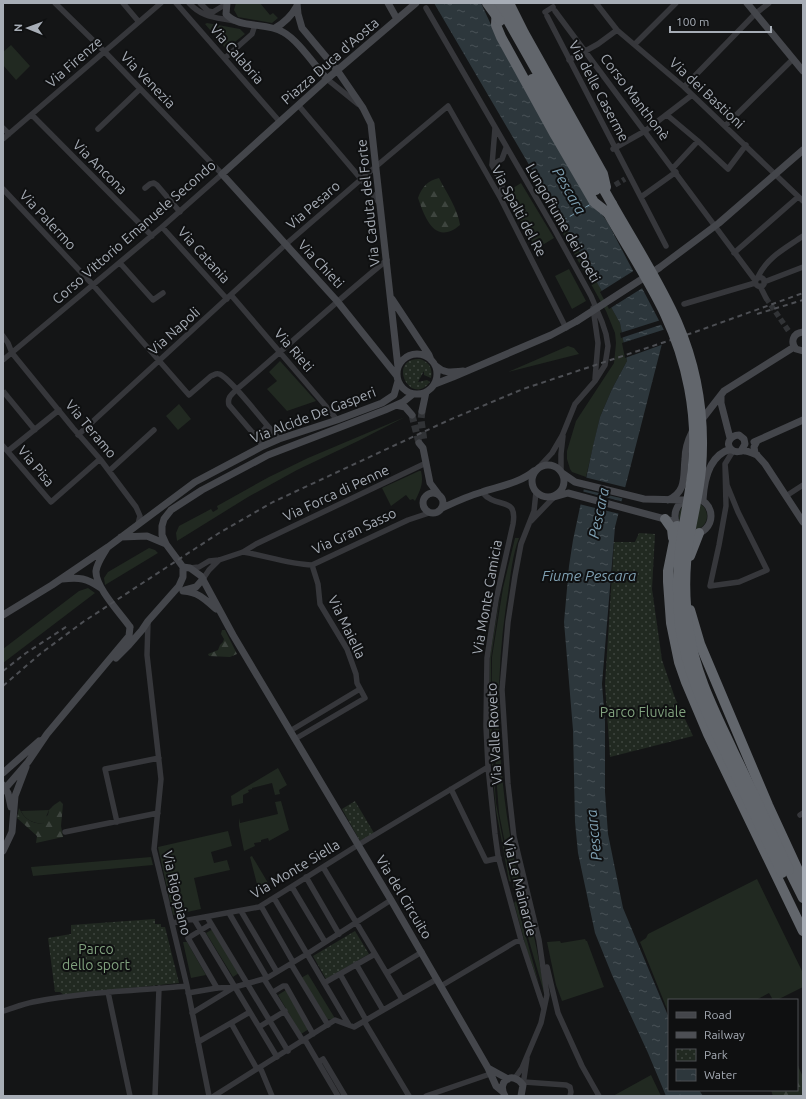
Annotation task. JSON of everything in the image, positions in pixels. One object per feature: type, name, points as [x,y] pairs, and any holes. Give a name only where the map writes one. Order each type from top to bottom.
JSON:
[{"type":"highway","points":[[487,3],[500,21]]},
{"type":"highway","points":[[491,3],[665,314],[678,347],[689,389],[693,412],[694,454],[691,485],[679,555],[679,614],[685,651],[701,700],[786,871],[803,898]]},
{"type":"highway","points":[[501,4],[496,25],[502,37],[555,135],[594,202],[608,213]]},
{"type":"highway","points":[[501,4],[524,33],[603,174],[607,195],[668,303],[691,361],[698,392],[702,451],[699,484],[689,538],[686,568],[686,602],[690,639],[696,662],[709,699],[786,871],[803,916]]},
{"type":"highway","points":[[665,519],[669,523],[673,532],[671,556]]},
{"type":"highway","points":[[677,524],[668,571],[668,603],[673,640],[679,662],[708,734],[803,931]]},
{"type":"highway","points":[[698,533],[690,554],[687,579],[688,600],[693,623],[700,644],[748,758],[803,881]]},
{"type":"main road","points":[[226,3],[226,14],[234,21],[274,28],[291,38],[327,79]]},
{"type":"main road","points":[[388,3],[400,17]]},
{"type":"main road","name":"Piazza Duca d'Aosta","points":[[280,122],[337,70],[416,3]]},
{"type":"main road","points":[[747,3],[802,70]]},
{"type":"main road","points":[[274,28],[286,20],[294,12],[297,5]]},
{"type":"main road","name":"Via Caduta del Forte","points":[[297,5],[299,22],[302,28],[337,70],[363,108],[373,130],[398,367]]},
{"type":"main road","name":"Corso Vittorio Emanuele Secondo","points":[[222,174],[280,122]]},
{"type":"main road","points":[[467,371],[446,372],[441,370],[433,362],[422,355],[413,355],[404,359],[398,367],[397,378],[404,390],[413,394],[422,394],[435,384],[467,371],[566,328],[659,268],[715,226],[803,150]]},
{"type":"main road","name":"Via Chieti","points":[[222,174],[337,301],[397,378]]},
{"type":"main road","name":"Via Caduta del Forte","points":[[391,298],[433,362]]},
{"type":"main road","points":[[794,348],[793,343],[797,335]]},
{"type":"main road","points":[[794,348],[799,351],[803,351]]},
{"type":"main road","points":[[668,500],[676,495],[681,489],[684,480],[686,448],[691,433],[724,391],[794,348]]},
{"type":"main road","points":[[433,362],[437,374],[435,384]]},
{"type":"main road","name":"Via Alcide De Gasperi","points":[[130,627],[103,590],[98,580],[96,570],[108,547],[195,482],[262,446],[382,403],[392,397],[396,390],[397,378]]},
{"type":"main road","points":[[422,411],[426,392]]},
{"type":"main road","name":"Via Alcide De Gasperi","points":[[166,544],[162,532],[162,523],[166,514],[202,490],[279,450],[396,405],[403,402],[413,394]]},
{"type":"main road","points":[[721,396],[721,403],[730,438],[729,443],[732,450]]},
{"type":"main road","points":[[396,405],[405,407],[412,415]]},
{"type":"main road","points":[[703,500],[705,479],[708,469],[722,454],[732,450],[736,452],[803,420]]},
{"type":"main road","points":[[730,438],[739,435],[744,439],[744,447],[746,451],[756,453]]},
{"type":"main road","points":[[757,441],[754,447],[756,453],[765,464],[803,522]]},
{"type":"main road","points":[[422,444],[430,483],[442,502]]},
{"type":"main road","points":[[442,502],[463,499],[513,482],[527,477],[537,469],[546,465],[553,466],[575,482],[644,499],[684,500]]},
{"type":"main road","points":[[684,500],[687,488],[685,467]]},
{"type":"main road","points":[[534,490],[531,480],[537,469]]},
{"type":"main road","points":[[554,497],[560,493],[563,487],[564,480],[562,473]]},
{"type":"main road","points":[[513,482],[527,484],[544,497],[554,497],[565,493],[573,494],[665,519],[677,524],[686,532],[693,534],[698,533],[707,527],[711,518],[710,508],[703,500],[694,497],[684,500],[679,503],[675,510],[674,515],[677,524]]},
{"type":"main road","points":[[430,483],[423,502],[424,509],[429,513],[438,513],[442,502]]},
{"type":"main road","points":[[426,496],[432,493],[442,502]]},
{"type":"main road","points":[[92,680],[129,645],[148,621],[181,588],[187,567],[166,544],[147,536],[121,537]]},
{"type":"main road","points":[[3,615],[108,547]]},
{"type":"main road","name":"Via del Circuito","points":[[187,567],[199,574],[203,579],[222,615],[290,731],[422,952],[496,1086],[503,1094]]},
{"type":"main road","points":[[60,579],[83,578],[103,590]]},
{"type":"main road","points":[[181,588],[196,587],[203,579]]},
{"type":"main road","name":"Via del Circuito","points":[[181,588],[200,595],[222,615]]},
{"type":"main road","points":[[13,817],[10,798],[4,788],[28,762],[47,734],[129,636],[130,627],[140,625],[148,621]]},
{"type":"main road","points":[[14,778],[9,780],[5,778],[5,771],[47,734]]},
{"type":"main road","points":[[3,851],[12,832],[15,796],[28,762]]},
{"type":"main road","points":[[489,1071],[519,1080],[523,1084],[521,1096]]},
{"type":"main road","points":[[503,1094],[504,1082],[511,1078]]},
{"type":"street","name":"Via Venezia","points":[[56,3],[222,174]]},
{"type":"street","points":[[123,3],[139,22]]},
{"type":"street","name":"Via Firenze","points":[[3,139],[161,3]]},
{"type":"street","name":"Via Calabria","points":[[176,3],[261,99]]},
{"type":"street","points":[[189,3],[204,15],[234,21]]},
{"type":"street","points":[[200,3],[208,11],[213,12],[226,3]]},
{"type":"street","name":"Via dei Bastioni","points":[[596,3],[617,30],[684,87],[746,145],[803,202]]},
{"type":"street","points":[[635,44],[676,3]]},
{"type":"street","points":[[684,87],[755,14],[769,3]]},
{"type":"street","name":"Lungofiume dei Poeti","points":[[426,8],[494,128],[553,227],[591,296],[602,322],[608,346],[604,365],[595,381],[575,404],[552,453],[537,469]]},
{"type":"street","name":"Via delle Caserme","points":[[554,9],[546,14],[628,178],[641,198],[666,246]]},
{"type":"street","name":"Corso Manthonè","points":[[554,9],[734,253],[759,282],[766,298]]},
{"type":"street","name":"Via Calabria","points":[[195,24],[198,19],[204,15]]},
{"type":"street","points":[[224,58],[252,34],[255,25]]},
{"type":"street","points":[[569,60],[586,51],[617,30]]},
{"type":"street","points":[[725,126],[793,59]]},
{"type":"street","name":"Via Caduta del Forte","points":[[327,79],[363,108]]},
{"type":"street","points":[[98,129],[140,89]]},
{"type":"street","points":[[614,149],[645,131],[692,95]]},
{"type":"street","name":"Piazza Duca d'Aosta","points":[[261,99],[280,122]]},
{"type":"street","points":[[299,106],[381,206]]},
{"type":"street","name":"Via Pesaro","points":[[285,245],[448,106]]},
{"type":"street","name":"Via Spalti del Re","points":[[448,106],[501,199],[566,328]]},
{"type":"street","name":"Via Ancona","points":[[32,115],[152,236]]},
{"type":"street","points":[[667,115],[728,169],[746,145]]},
{"type":"street","points":[[3,128],[9,134]]},
{"type":"street","points":[[494,128],[492,165],[502,184],[501,199]]},
{"type":"street","points":[[641,198],[674,170],[698,141]]},
{"type":"street","points":[[492,165],[502,158],[506,148]]},
{"type":"street","name":"Lungofiume dei Poeti","points":[[502,158],[514,161]]},
{"type":"street","name":"Corso Vittorio Emanuele Secondo","points":[[3,360],[152,236],[222,174]]},
{"type":"street","points":[[145,188],[154,183],[157,185],[180,212]]},
{"type":"street","name":"Via Palermo","points":[[3,189],[93,285],[189,395],[211,376],[218,374],[224,377],[236,390]]},
{"type":"street","points":[[734,253],[798,197]]},
{"type":"street","name":"Via Catania","points":[[162,227],[230,297]]},
{"type":"street","points":[[759,282],[763,269],[772,257],[803,236]]},
{"type":"street","name":"Via Napoli","points":[[78,435],[285,245]]},
{"type":"street","points":[[262,446],[229,405],[228,398],[337,301],[387,260]]},
{"type":"street","points":[[120,262],[153,300],[163,293]]},
{"type":"street","points":[[684,304],[759,282],[803,267]]},
{"type":"street","name":"Lungofiume dei Poeti","points":[[591,296],[598,343],[595,381]]},
{"type":"street","name":"Via Rieti","points":[[230,297],[280,352],[337,420]]},
{"type":"street","name":"Via Teramo","points":[[3,336],[12,353],[78,435],[100,459],[140,512],[140,521],[138,525]]},
{"type":"street","points":[[236,390],[279,439]]},
{"type":"street","points":[[7,396],[35,430]]},
{"type":"street","points":[[8,451],[59,410]]},
{"type":"street","points":[[252,432],[257,434],[265,429],[267,425]]},
{"type":"street","points":[[108,471],[154,430]]},
{"type":"street","name":"Lungofiume dei Poeti","points":[[562,473],[561,454],[563,432]]},
{"type":"street","name":"Via Pisa","points":[[3,446],[51,502],[100,459]]},
{"type":"street","points":[[725,464],[727,485],[738,512],[767,570],[739,582],[710,586],[725,510],[725,464],[732,450]]},
{"type":"street","name":"Via Forca di Penne","points":[[187,567],[199,567],[210,561],[219,560],[243,552],[256,544],[426,463]]},
{"type":"street","points":[[712,464],[725,464]]},
{"type":"street","points":[[786,496],[803,485]]},
{"type":"street","name":"Via Valle Roveto","points":[[534,490],[534,511],[521,544],[508,622],[502,690],[508,784],[514,837],[539,940],[547,987],[545,1010]]},
{"type":"street","name":"Via Monte Camicia","points":[[482,492],[488,498],[510,506],[514,510],[496,600],[487,658],[486,726],[488,767]]},
{"type":"street","name":"Via Valle Roveto","points":[[528,526],[554,497]]},
{"type":"street","name":"Via Gran Sasso","points":[[243,552],[258,554],[295,564],[312,566],[408,520],[429,513]]},
{"type":"street","points":[[256,544],[254,550],[258,554]]},
{"type":"street","name":"Via Forca di Penne","points":[[203,579],[208,570],[219,560]]},
{"type":"street","name":"Via Maiella","points":[[295,739],[366,698],[360,689],[347,649],[320,604],[318,584],[312,566]]},
{"type":"street","name":"Via Rigopiano","points":[[148,621],[147,655],[162,779],[154,849],[188,993],[209,1096]]},
{"type":"street","points":[[290,731],[360,689]]},
{"type":"street","points":[[117,822],[106,769],[159,758]]},
{"type":"street","points":[[358,845],[488,767]]},
{"type":"street","name":"Via Le Mainarde","points":[[488,767],[499,858],[521,940],[545,1010]]},
{"type":"street","points":[[451,789],[486,861],[499,858]]},
{"type":"street","points":[[65,832],[158,813]]},
{"type":"street","name":"Via Monte Siella","points":[[172,923],[261,906],[358,845]]},
{"type":"street","points":[[323,867],[402,999]]},
{"type":"street","points":[[306,877],[339,934]]},
{"type":"street","points":[[292,887],[326,942]]},
{"type":"street","points":[[274,898],[350,1025]]},
{"type":"street","points":[[188,993],[234,987],[266,978],[307,954],[391,900]]},
{"type":"street","points":[[261,906],[328,1025]]},
{"type":"street","points":[[241,910],[277,972]]},
{"type":"street","points":[[228,913],[273,992],[338,1096]]},
{"type":"street","points":[[207,917],[288,1051]]},
{"type":"street","points":[[194,919],[277,1057]]},
{"type":"street","points":[[211,924],[188,938],[218,988]]},
{"type":"street","points":[[441,986],[515,942],[521,940]]},
{"type":"street","name":"Via Valle Roveto","points":[[539,940],[543,947],[558,1013],[582,1066],[598,1096]]},
{"type":"street","points":[[386,974],[422,952]]},
{"type":"street","points":[[324,983],[375,954]]},
{"type":"street","points":[[356,964],[383,1010]]},
{"type":"street","points":[[340,974],[409,1096]]},
{"type":"street","points":[[214,1096],[288,1051],[335,1020],[354,1027],[437,979]]},
{"type":"street","points":[[3,1011],[31,1002],[108,992],[186,986]]},
{"type":"street","points":[[273,992],[283,986],[286,986],[314,1034]]},
{"type":"street","points":[[192,1013],[234,987]]},
{"type":"street","points":[[156,1096],[159,988]]},
{"type":"street","points":[[108,992],[130,1096]]},
{"type":"street","points":[[511,1078],[527,1056],[545,1010]]},
{"type":"street","points":[[259,1026],[285,1011]]},
{"type":"street","points":[[198,1042],[250,1012]]},
{"type":"street","points":[[231,1024],[258,1068],[272,1096]]},
{"type":"street","points":[[527,1056],[523,1084],[566,1085],[570,1087],[570,1096]]},
{"type":"street","points":[[318,1062],[323,1059],[346,1096]]},
{"type":"street","points":[[426,1096],[489,1071]]},
{"type":"green space","points":[[236,3],[260,3],[270,15],[273,13],[278,18],[272,23],[238,17],[234,10]]},
{"type":"green space","points":[[207,23],[240,29],[245,34],[226,49],[205,24]]},
{"type":"green space","points":[[11,45],[30,66],[16,80],[3,65],[3,52]]},
{"type":"green space","points":[[439,178],[459,219],[460,225],[451,231],[438,231],[432,227],[424,214],[418,198],[426,185]]},
{"type":"green space","points":[[521,183],[554,238],[536,249],[505,193]]},
{"type":"green space","points":[[567,229],[620,323],[627,361],[612,389],[600,417],[586,477],[572,472],[567,459],[567,451],[576,421],[614,363],[616,343],[615,333],[606,311],[562,232]]},
{"type":"green space","points":[[569,269],[586,301],[572,309],[555,276]]},
{"type":"green space","points":[[568,346],[574,348],[579,354],[508,372]]},
{"type":"green space","points":[[420,359],[430,366],[431,378],[424,375],[424,371],[418,382],[427,380],[430,382],[422,388],[415,389],[409,386],[405,380],[403,373],[404,366],[410,361]]},
{"type":"green space","points":[[280,361],[316,401],[287,411],[267,389],[277,381],[269,372]]},
{"type":"green space","points":[[179,404],[191,419],[178,430],[166,416]]},
{"type":"green space","points":[[405,417],[297,470],[248,497],[177,541],[176,533],[179,526],[211,509],[213,512],[218,509],[217,506],[269,477],[308,458]]},
{"type":"green space","points":[[421,471],[422,475],[422,483],[415,501],[413,499],[410,500],[406,495],[391,506],[382,488]]},
{"type":"green space","points":[[693,502],[703,506],[707,516],[703,526],[693,530],[683,526],[679,516],[683,506]]},
{"type":"green space","name":"Parco Fluviale","points":[[639,533],[655,534],[652,589],[662,660],[675,698],[693,736],[610,757],[605,684],[614,542],[635,542]]},
{"type":"green space","points":[[515,538],[519,538],[514,554],[511,572],[502,635],[500,663],[500,750],[502,778],[512,847],[535,940],[546,994],[545,996],[514,889],[499,813],[496,774],[492,657],[503,588]]},
{"type":"green space","points":[[149,548],[158,553],[105,585],[104,578],[108,572]]},
{"type":"green space","points":[[502,585],[491,658],[492,743],[496,803],[511,882],[509,881],[496,810],[488,698],[490,655]]},
{"type":"green space","points":[[88,588],[95,593],[3,663],[3,649],[79,591]]},
{"type":"green space","points":[[222,630],[225,630],[237,654],[230,657],[209,656],[208,654],[218,650],[223,642],[224,639],[221,634]]},
{"type":"green space","points":[[278,768],[287,785],[279,790],[280,794],[275,795],[272,783],[252,788],[248,790],[249,792],[243,795],[243,803],[232,806],[231,796]]},
{"type":"green space","points":[[60,801],[63,804],[61,826],[63,837],[36,843],[37,836],[17,818],[19,808],[28,820],[43,824],[44,818],[48,815],[49,810]]},
{"type":"green space","points":[[281,801],[289,830],[269,841],[268,838],[261,840],[261,842],[254,843],[255,846],[244,851],[239,818],[240,823],[278,814],[275,802]]},
{"type":"green space","points":[[355,801],[374,833],[360,841],[342,809]]},
{"type":"green space","points":[[49,810],[43,824],[30,820],[25,817],[21,811]]},
{"type":"green space","points":[[228,831],[232,846],[211,852],[214,863],[227,860],[230,870],[194,878],[201,909],[173,915],[158,847]]},
{"type":"green space","points":[[252,856],[271,888],[261,891],[257,884],[250,857]]},
{"type":"green space","points":[[151,857],[153,865],[33,876],[31,867]]},
{"type":"green space","points":[[757,879],[803,973],[803,987],[779,999],[772,999],[769,993],[758,999],[668,999],[668,1012],[640,942],[646,938],[648,934]]},
{"type":"green space","points":[[511,882],[539,984],[527,951],[514,903],[516,901]]},
{"type":"green space","name":"Parco dello sport","points":[[155,919],[155,924],[161,924],[161,927],[165,927],[179,983],[64,995],[60,992],[55,992],[48,938],[71,934],[71,925]]},
{"type":"green space","points":[[213,929],[239,973],[233,977],[206,933]]},
{"type":"green space","points":[[355,931],[369,954],[326,979],[313,956]]},
{"type":"green space","points":[[585,939],[604,987],[562,1001],[556,985],[547,942],[560,941],[561,943]]},
{"type":"green space","points":[[183,942],[187,942],[206,975],[191,978]]},
{"type":"green space","points":[[308,974],[336,1020],[326,1019],[301,978]]},
{"type":"green space","points":[[286,990],[309,1029],[301,1034],[278,995]]},
{"type":"green space","points":[[798,1066],[803,1077],[803,1096],[773,1096],[771,1091],[798,1091]]},
{"type":"green space","points":[[651,1075],[661,1096],[613,1096]]},
{"type":"water","name":"Fiume Pescara","points":[[434,3],[481,3],[498,40],[608,223],[665,332],[615,527],[602,684],[605,722],[605,792],[608,834],[623,908],[668,1016],[668,1091],[700,1091],[703,1096],[666,1096],[595,933],[578,853],[575,822],[573,730],[564,622],[569,566],[573,540],[600,417],[612,389],[627,361],[620,323]]},
{"type":"pier","points":[[635,270],[644,287],[609,309],[600,292]]},
{"type":"pier","points":[[661,320],[663,324],[621,338],[620,333]]},
{"type":"pier","points":[[666,329],[667,332],[664,344],[625,358],[622,343]]},
{"type":"pier","points":[[584,477],[628,488],[625,499],[582,489]]},
{"type":"pier","points":[[581,491],[624,502],[620,514],[579,504]]},
{"type":"ferry route","points":[[562,221],[591,204]]},
{"type":"tunnel","points":[[615,185],[625,179]]},
{"type":"tunnel","points":[[766,298],[790,333]]},
{"type":"tunnel","points":[[3,391],[7,396]]},
{"type":"tunnel","points":[[422,411],[421,420],[424,441]]},
{"type":"tunnel","points":[[412,415],[419,443]]},
{"type":"railway","points":[[3,686],[40,654],[83,622],[219,533],[273,502],[449,420],[523,389],[695,332],[803,293]]},
{"type":"railway","points":[[757,314],[803,300]]},
{"type":"railway","points":[[3,671],[26,653],[69,625]]},
{"type":"water label","name":"Pescara","points":[[569,191]]},
{"type":"water label","name":"Pescara","points":[[599,513]]},
{"type":"water label","name":"Pescara","points":[[594,835]]}]
